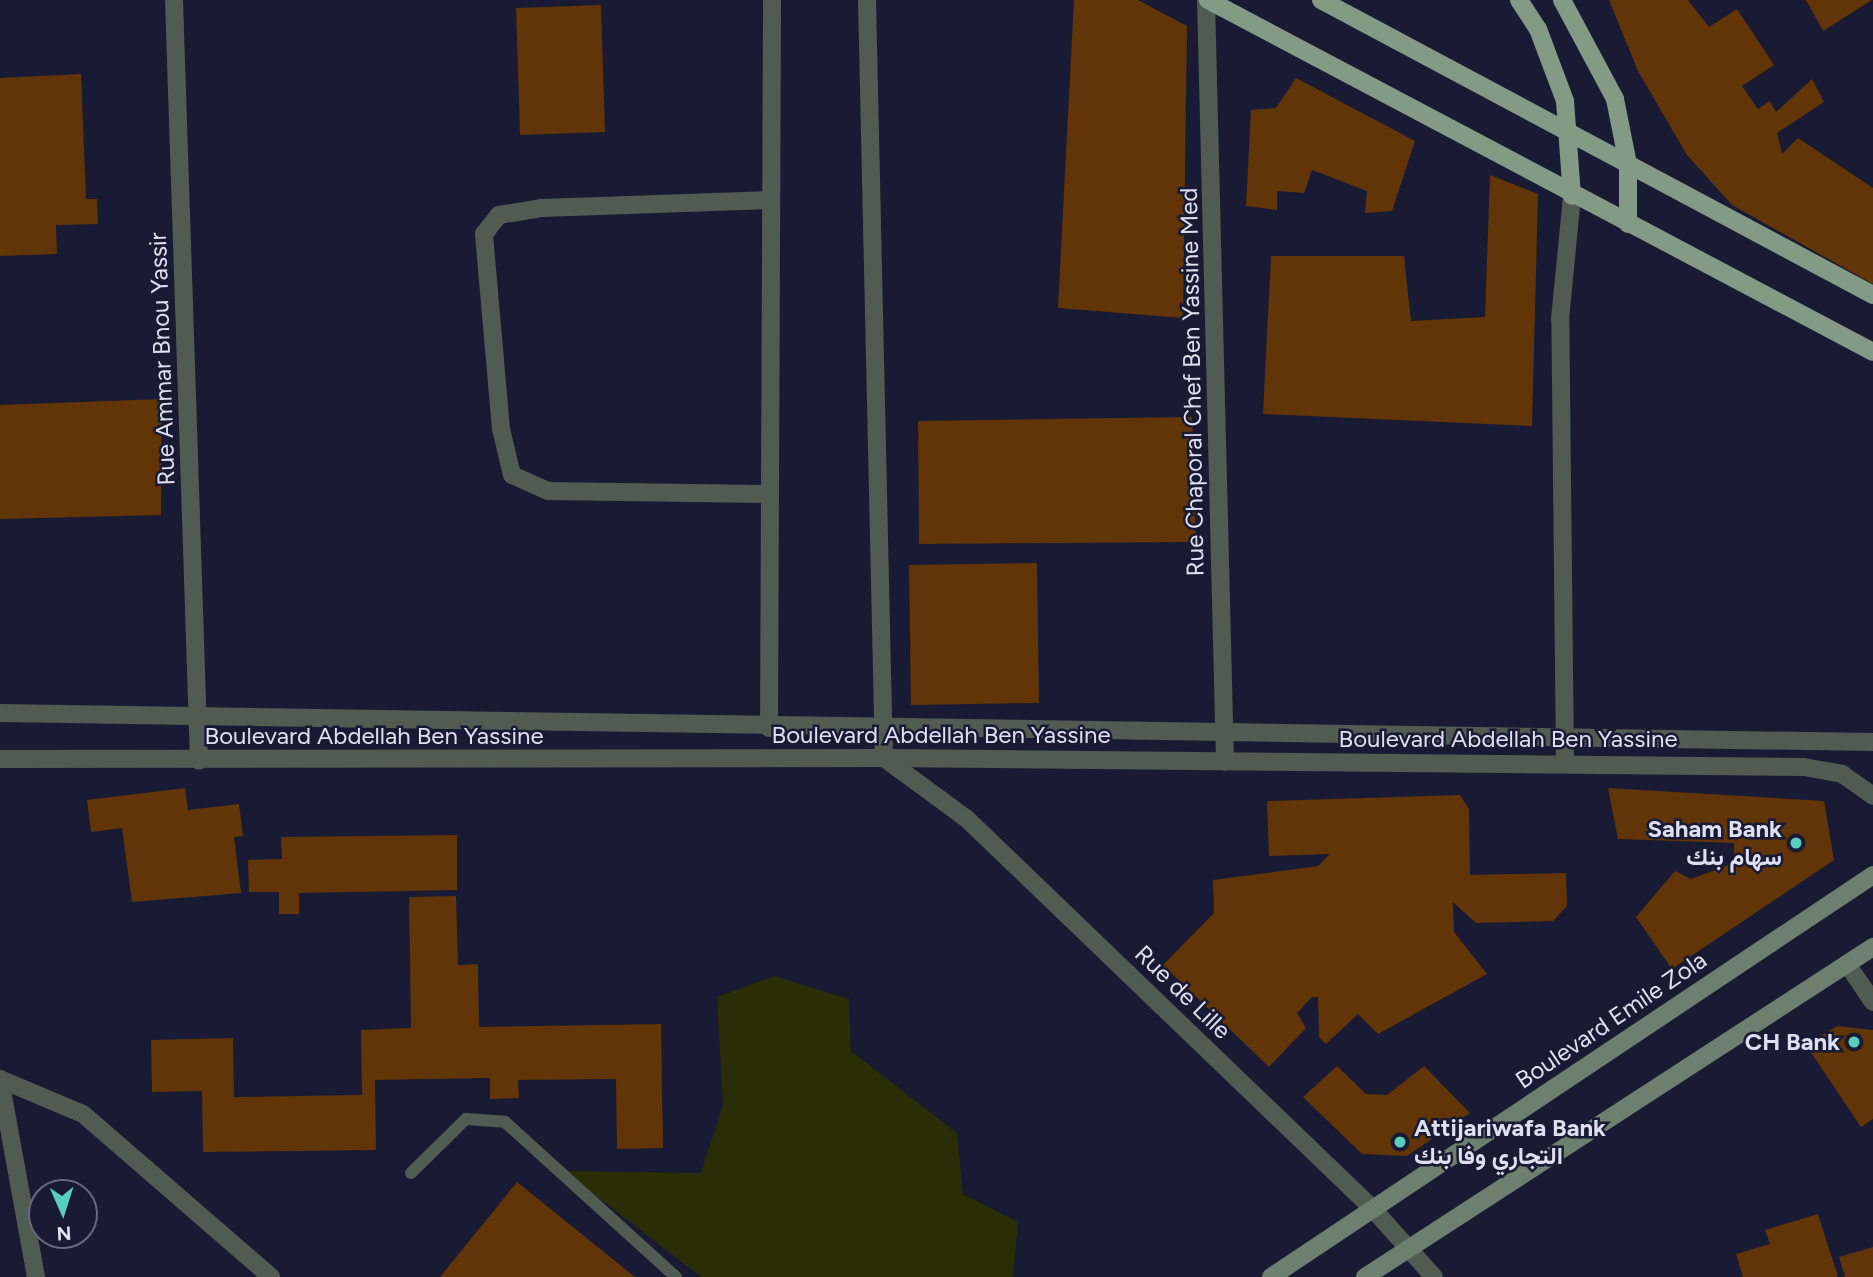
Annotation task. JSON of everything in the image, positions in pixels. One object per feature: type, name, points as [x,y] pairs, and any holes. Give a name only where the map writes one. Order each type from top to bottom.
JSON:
[{"type":"main road","points":[[1207,0],[1572,196],[1873,352]]},
{"type":"main road","points":[[1321,0],[1873,295]]},
{"type":"main road","points":[[1519,0],[1556,71],[1569,133],[1572,196]]},
{"type":"main road","points":[[1562,0],[1615,99],[1628,164],[1628,224]]},
{"type":"main road","name":"Boulevard Emile Zola","points":[[1271,1277],[1873,875]]},
{"type":"main road","points":[[1365,1277],[1873,947]]},
{"type":"street","name":"Rue Ammar Bnou Yassir","points":[[174,0],[199,761]]},
{"type":"street","points":[[769,728],[772,0]]},
{"type":"street","points":[[867,0],[884,758]]},
{"type":"street","name":"Rue Chaporal Chef Ben Yassine Med","points":[[1207,0],[1225,762]]},
{"type":"street","points":[[1565,764],[1560,319],[1572,196]]},
{"type":"street","points":[[770,494],[548,491],[512,475],[501,429],[484,234],[499,215],[542,208],[771,200]]},
{"type":"street","name":"Boulevard Abdellah Ben Yassine","points":[[0,713],[882,730],[1873,742]]},
{"type":"street","name":"Boulevard Abdellah Ben Yassine","points":[[0,759],[199,761],[884,758],[1815,767],[1857,781],[1873,796]]},
{"type":"street","name":"Rue de Lille","points":[[884,758],[967,819],[1373,1209],[1434,1277]]},
{"type":"street","points":[[1847,964],[1873,1003]]},
{"type":"street","points":[[0,1079],[36,1277]]},
{"type":"street","points":[[0,1079],[83,1114],[271,1277]]},
{"type":"lane","points":[[411,1173],[466,1119],[505,1122],[676,1277]]},
{"type":"green space","points":[[774,976],[849,999],[851,1051],[957,1133],[963,1194],[1018,1222],[1013,1277],[701,1277],[564,1171],[701,1173],[723,1105],[717,997]]},
{"type":"building","points":[[1074,0],[1138,0],[1187,26],[1183,318],[1058,308]]},
{"type":"building","points":[[1609,0],[1688,0],[1709,27],[1737,9],[1774,65],[1742,86],[1758,109],[1770,101],[1776,112],[1812,79],[1824,102],[1777,133],[1782,154],[1798,138],[1873,188],[1873,284],[1732,205],[1687,155],[1638,71]]},
{"type":"building","points":[[1806,0],[1872,0],[1823,31]]},
{"type":"building","points":[[601,5],[605,132],[520,135],[516,8]]},
{"type":"building","points":[[81,74],[86,199],[97,199],[98,224],[56,225],[57,254],[0,256],[0,78]]},
{"type":"building","points":[[1296,78],[1415,141],[1392,211],[1365,213],[1367,191],[1312,170],[1304,193],[1277,191],[1277,210],[1246,206],[1251,110],[1276,108]]},
{"type":"building","points":[[1490,175],[1538,194],[1532,426],[1263,414],[1271,256],[1404,256],[1411,321],[1485,317]]},
{"type":"building","points":[[162,399],[161,515],[0,519],[0,405]]},
{"type":"building","points":[[1192,417],[1196,542],[919,544],[918,421]]},
{"type":"building","points":[[1037,563],[1039,703],[911,705],[909,565]]},
{"type":"building","points":[[185,788],[188,810],[239,804],[243,836],[234,837],[241,893],[132,902],[122,828],[91,832],[87,800]]},
{"type":"building","points":[[1608,788],[1824,801],[1834,860],[1672,969],[1636,917],[1675,871],[1691,879],[1734,863],[1734,843],[1618,839]]},
{"type":"building","points":[[1460,795],[1469,809],[1470,875],[1566,873],[1567,906],[1553,921],[1476,923],[1453,902],[1454,932],[1487,974],[1378,1034],[1358,1014],[1326,1044],[1319,1037],[1318,997],[1312,997],[1297,1013],[1306,1028],[1269,1067],[1163,965],[1214,913],[1213,880],[1318,866],[1330,854],[1269,856],[1267,801]]},
{"type":"building","points":[[457,835],[457,890],[299,893],[299,914],[279,914],[279,892],[249,892],[248,860],[282,859],[281,837]]},
{"type":"building","points":[[456,896],[458,965],[478,964],[479,1027],[661,1024],[663,1148],[617,1149],[616,1079],[518,1080],[519,1098],[490,1099],[490,1078],[375,1080],[376,1150],[203,1152],[202,1091],[152,1092],[151,1040],[233,1038],[234,1097],[362,1095],[361,1030],[411,1028],[409,897]]},
{"type":"building","points":[[1837,1026],[1873,1030],[1873,1119],[1861,1127],[1806,1045]]},
{"type":"building","points":[[1337,1066],[1366,1094],[1387,1095],[1424,1066],[1470,1113],[1407,1156],[1362,1154],[1303,1097]]},
{"type":"building","points":[[517,1182],[635,1277],[440,1277]]},
{"type":"building","points":[[1818,1214],[1838,1277],[1743,1277],[1736,1254],[1770,1244],[1765,1230]]},
{"type":"building","points":[[1873,1247],[1873,1277],[1845,1277],[1839,1257]]},
{"type":"place","name":"Saham Bank سهام بنك","points":[[1796,843]]},
{"type":"place","name":"CH Bank","points":[[1854,1042]]},
{"type":"place","name":"Attijariwafa Bank التجاري وفا بنك","points":[[1400,1142]]}]
